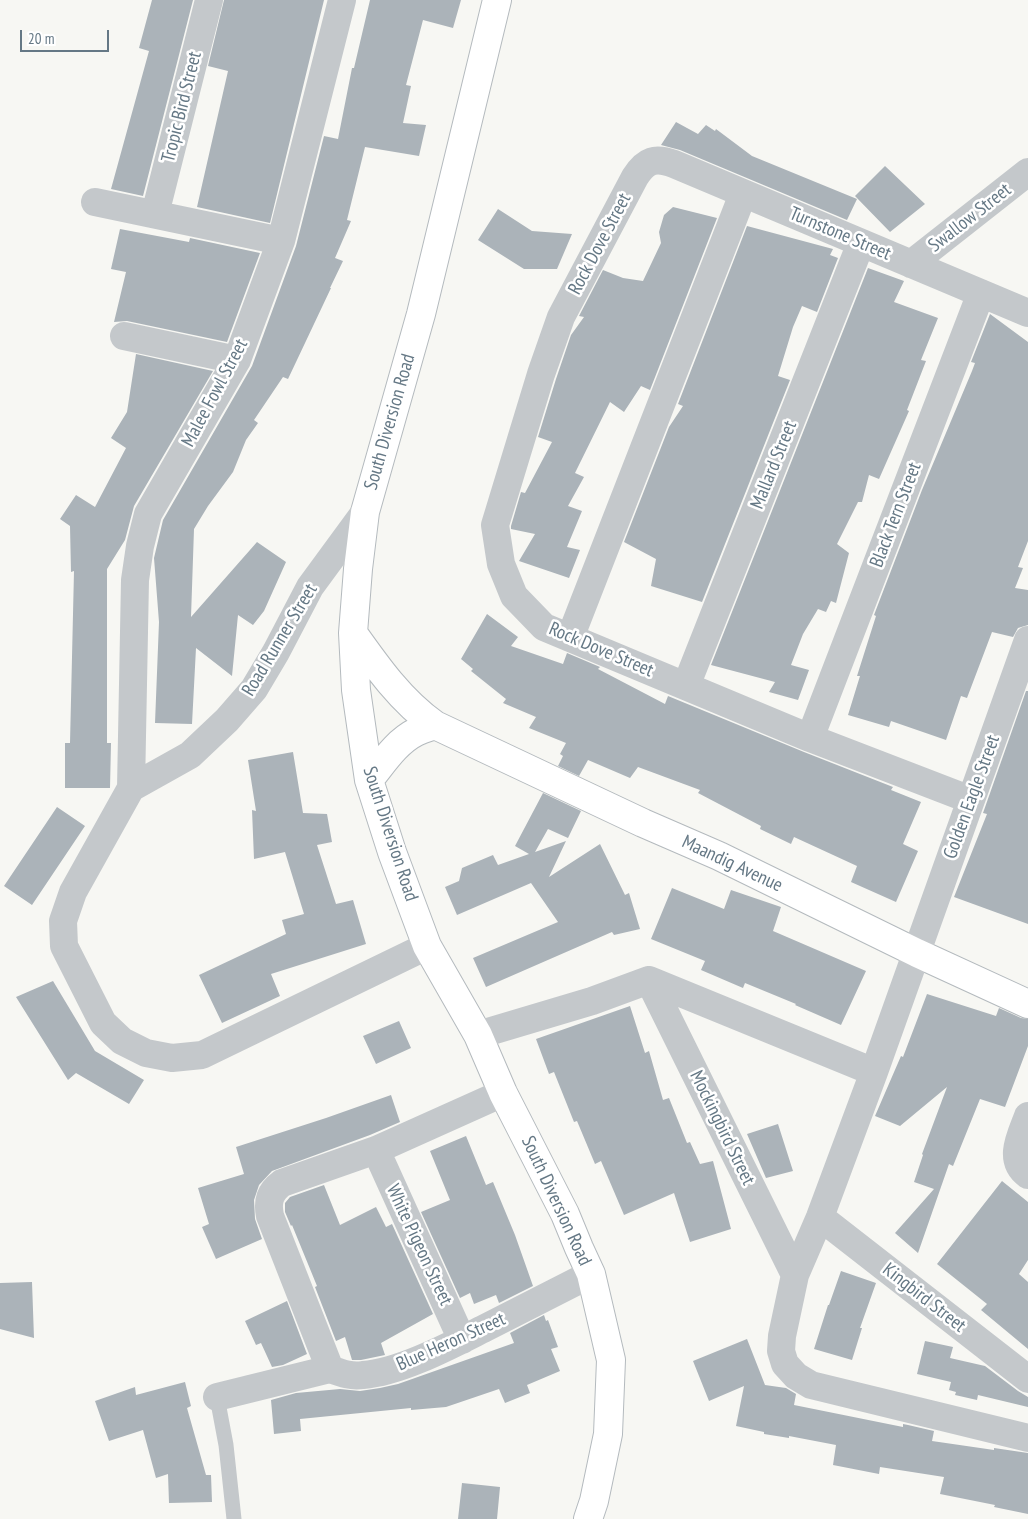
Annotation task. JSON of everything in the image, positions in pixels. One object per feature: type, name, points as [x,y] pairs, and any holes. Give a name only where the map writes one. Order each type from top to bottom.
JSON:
[{"type":"main road","name":"South Diversion Road","points":[[497,0],[421,314],[366,512],[358,569],[354,633],[356,690],[369,780],[392,852],[427,946],[478,1035],[503,1092],[565,1214],[591,1274],[611,1360],[608,1434],[594,1501],[588,1519]]},
{"type":"main road","name":"Maandig Avenue","points":[[354,633],[378,667],[408,702],[435,725],[719,856],[917,953],[1028,1004]]},
{"type":"main road","points":[[369,780],[404,739],[435,725]]},
{"type":"street","name":"Tropic Bird Street","points":[[155,214],[209,0]]},
{"type":"street","name":"Malee Fowl Street","points":[[131,788],[135,580],[140,546],[148,514],[237,360],[281,241],[342,0]]},
{"type":"street","name":"Turnstone Street","points":[[652,161],[662,160],[674,164],[1028,313]]},
{"type":"street","name":"Rock Dove Street","points":[[652,161],[641,167],[635,177],[561,316],[542,374],[495,525],[501,564],[514,596],[544,627],[810,738],[971,800]]},
{"type":"street","name":"Swallow Street","points":[[911,264],[1028,172]]},
{"type":"street","points":[[570,638],[743,194]]},
{"type":"street","points":[[95,202],[281,241]]},
{"type":"street","name":"Mallard Street","points":[[686,686],[861,243]]},
{"type":"street","name":"Black Tern Street","points":[[810,738],[981,293]]},
{"type":"street","points":[[124,336],[237,360]]},
{"type":"street","name":"Road Runner Street","points":[[131,788],[190,754],[227,720],[254,688],[276,652],[310,587],[366,512]]},
{"type":"street","name":"Golden Eagle Street","points":[[1028,640],[874,1072],[820,1217],[795,1275],[782,1336],[781,1351],[785,1364],[796,1376],[810,1385],[1028,1438]]},
{"type":"street","points":[[131,788],[73,892],[63,921],[64,946],[103,1023],[122,1041],[146,1053],[172,1058],[202,1056],[427,946]]},
{"type":"street","points":[[478,1035],[592,1001],[649,980],[874,1072]]},
{"type":"street","name":"Mockingbird Street","points":[[649,980],[795,1275]]},
{"type":"street","points":[[330,1369],[270,1216],[268,1206],[270,1196],[275,1188],[282,1183],[376,1150],[503,1092]]},
{"type":"street","points":[[1028,1116],[1017,1145],[1016,1161],[1028,1175]]},
{"type":"street","name":"White Pigeon Street","points":[[376,1150],[462,1340]]},
{"type":"street","name":"Kingbird Street","points":[[820,1217],[1028,1379]]},
{"type":"street","name":"Blue Heron Street","points":[[217,1397],[330,1369],[344,1375],[363,1376],[392,1369],[462,1340],[591,1274]]},
{"type":"lane","points":[[217,1397],[226,1445],[234,1519]]},
{"type":"building","points":[[152,0],[193,0],[143,196],[111,189],[149,51],[139,48]]},
{"type":"building","points":[[224,0],[324,0],[270,223],[197,207],[228,71],[208,66]]},
{"type":"building","points":[[370,0],[461,0],[453,28],[423,20],[406,85],[411,86],[403,123],[426,125],[419,156],[365,147],[347,220],[351,221],[335,258],[343,261],[331,288],[288,379],[283,377],[254,420],[258,423],[246,440],[233,472],[194,529],[191,617],[257,542],[286,562],[264,611],[253,625],[238,615],[232,676],[196,648],[192,724],[155,723],[159,622],[154,558],[163,520],[252,366],[296,246],[324,136],[338,139],[352,68],[354,68]]},
{"type":"building","points":[[676,122],[698,134],[706,125],[715,131],[716,129],[752,156],[857,199],[847,220],[680,150],[661,145]]},
{"type":"building","points":[[885,166],[925,204],[890,232],[855,196]]},
{"type":"building","points":[[673,207],[717,218],[650,390],[641,386],[624,412],[610,402],[575,473],[584,477],[568,506],[582,511],[567,547],[580,550],[569,578],[519,561],[535,534],[511,529],[511,526],[521,492],[525,493],[552,442],[538,437],[571,335],[584,317],[579,316],[603,270],[623,278],[643,281],[661,243],[659,232],[664,215]]},
{"type":"building","points":[[498,209],[532,231],[572,234],[557,269],[524,269],[478,240]]},
{"type":"building","points":[[747,226],[833,249],[830,255],[838,258],[817,312],[802,306],[793,327],[778,376],[790,380],[702,602],[651,586],[656,559],[624,542],[669,427],[683,406],[678,404]]},
{"type":"building","points":[[120,229],[189,242],[190,238],[260,253],[227,342],[127,321],[114,322],[126,272],[111,269]]},
{"type":"building","points":[[868,268],[904,281],[894,302],[938,318],[921,360],[926,361],[907,410],[909,411],[879,479],[869,475],[862,502],[858,502],[837,544],[849,553],[836,603],[831,601],[826,612],[818,609],[803,634],[791,665],[809,670],[798,700],[769,692],[775,682],[711,665]]},
{"type":"building","points":[[990,314],[1028,342],[1028,541],[1018,567],[1023,568],[1015,588],[1028,590],[1028,625],[1018,628],[1013,637],[992,632],[967,698],[961,696],[946,740],[891,721],[889,727],[848,715],[860,676],[857,676],[876,616],[874,615],[922,490],[972,371],[975,363],[971,362]]},
{"type":"building","points":[[136,354],[213,371],[134,506],[125,540],[107,569],[107,743],[111,743],[110,788],[65,788],[65,743],[70,743],[74,571],[71,572],[70,526],[60,519],[76,495],[95,507],[126,448],[111,438],[127,412]]},
{"type":"building","points":[[487,614],[518,637],[511,646],[563,664],[567,653],[600,667],[598,669],[665,704],[668,696],[893,787],[891,790],[921,802],[903,844],[918,851],[896,902],[851,882],[857,866],[794,837],[791,844],[760,829],[761,826],[698,793],[700,790],[638,767],[630,778],[588,760],[579,776],[558,766],[563,756],[560,754],[566,743],[529,728],[536,717],[503,703],[506,699],[471,671],[473,669],[461,659]]},
{"type":"building","points":[[1026,691],[1028,691],[1028,924],[954,897],[987,814],[983,813]]},
{"type":"building","points":[[293,752],[303,813],[327,814],[332,842],[317,845],[336,904],[353,900],[366,944],[271,974],[280,996],[222,1023],[199,975],[286,934],[282,920],[304,914],[285,852],[254,859],[252,810],[256,811],[248,760]]},
{"type":"building","points":[[543,793],[581,811],[568,838],[548,829],[535,852],[566,841],[549,877],[600,844],[625,895],[629,893],[640,929],[614,935],[612,932],[486,987],[473,958],[558,922],[531,883],[457,915],[445,887],[459,881],[462,868],[493,855],[498,865],[529,854],[515,846]]},
{"type":"building","points":[[57,807],[85,826],[32,905],[4,886]]},
{"type":"building","points":[[672,888],[724,909],[731,890],[781,907],[773,931],[866,971],[841,1025],[745,983],[743,988],[701,970],[705,961],[651,939]]},
{"type":"building","points":[[53,981],[95,1051],[144,1080],[129,1104],[76,1073],[68,1080],[16,997]]},
{"type":"building","points":[[927,994],[996,1016],[999,1008],[1021,1018],[1028,1019],[1028,1046],[1005,1107],[980,1099],[953,1166],[949,1164],[918,1253],[895,1233],[934,1189],[914,1182],[922,1154],[947,1087],[900,1126],[875,1116],[901,1056],[903,1057]]},
{"type":"building","points":[[630,1006],[645,1053],[649,1051],[663,1100],[669,1098],[687,1143],[690,1142],[700,1164],[713,1161],[731,1229],[690,1242],[674,1193],[624,1215],[601,1161],[595,1164],[577,1121],[574,1122],[554,1072],[549,1074],[536,1039]]},
{"type":"building","points":[[399,1021],[411,1048],[376,1064],[363,1036]]},
{"type":"building","points":[[391,1095],[400,1122],[272,1171],[259,1185],[254,1200],[255,1219],[262,1239],[216,1259],[202,1227],[209,1224],[198,1188],[244,1174],[236,1147]]},
{"type":"building","points":[[778,1124],[793,1171],[766,1178],[747,1134]]},
{"type":"building","points":[[466,1136],[486,1185],[493,1182],[515,1235],[533,1286],[499,1303],[496,1295],[474,1304],[470,1293],[460,1298],[421,1212],[450,1200],[430,1151]]},
{"type":"building","points":[[1002,1181],[1028,1202],[1028,1260],[1019,1274],[1028,1282],[1028,1349],[981,1310],[987,1304],[937,1264]]},
{"type":"building","points":[[324,1185],[340,1225],[376,1207],[386,1227],[392,1224],[433,1314],[381,1343],[385,1355],[352,1360],[345,1337],[336,1341],[315,1287],[317,1286],[285,1212],[285,1203],[290,1197]]},
{"type":"building","points":[[841,1271],[876,1283],[860,1328],[862,1328],[852,1360],[814,1349]]},
{"type":"building","points":[[32,1282],[34,1338],[0,1329],[0,1283]]},
{"type":"building","points":[[287,1301],[307,1354],[283,1365],[272,1367],[261,1343],[256,1345],[245,1321]]},
{"type":"building","points":[[544,1315],[546,1321],[548,1320],[558,1347],[551,1349],[560,1371],[527,1385],[530,1393],[505,1403],[499,1389],[446,1407],[411,1410],[411,1408],[300,1419],[301,1431],[274,1434],[271,1400],[296,1393],[340,1389],[360,1391],[398,1384],[514,1343],[510,1333]]},
{"type":"building","points":[[747,1339],[765,1385],[786,1388],[796,1394],[794,1405],[903,1427],[903,1424],[934,1431],[932,1441],[1028,1453],[1028,1514],[940,1494],[944,1477],[880,1467],[879,1474],[833,1465],[836,1445],[789,1436],[789,1438],[764,1434],[764,1432],[736,1426],[744,1386],[709,1401],[693,1361]]},
{"type":"building","points":[[925,1341],[953,1347],[950,1358],[985,1366],[1028,1397],[1028,1407],[978,1395],[977,1400],[955,1395],[956,1392],[949,1390],[951,1382],[917,1374]]},
{"type":"building","points":[[185,1382],[191,1406],[187,1408],[206,1475],[211,1475],[212,1502],[169,1503],[168,1474],[156,1478],[143,1430],[109,1441],[95,1401],[135,1387],[136,1395]]},
{"type":"building","points":[[462,1483],[500,1487],[497,1519],[458,1519]]}]
